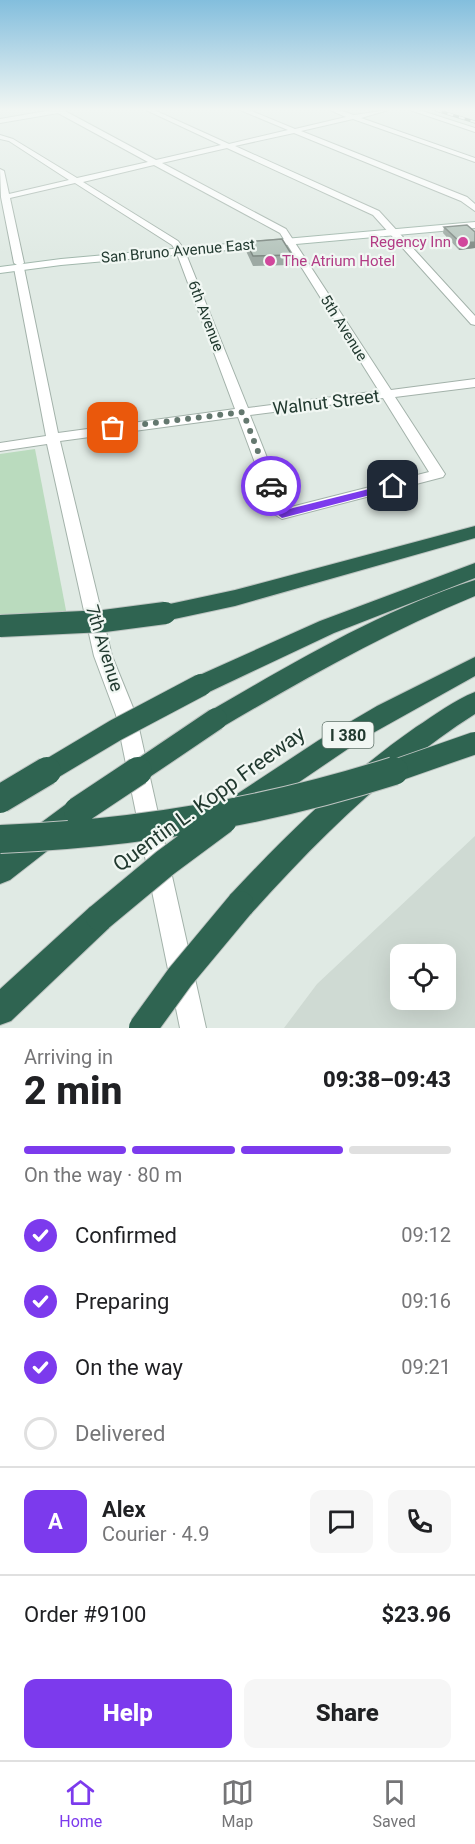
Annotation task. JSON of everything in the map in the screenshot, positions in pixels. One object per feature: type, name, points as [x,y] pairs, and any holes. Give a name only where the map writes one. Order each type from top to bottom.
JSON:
[{"type":"highway","points":[[0,626],[104,621],[165,613],[235,598],[475,532]]},
{"type":"highway","points":[[0,799],[105,736],[201,685],[327,627],[475,570]]},
{"type":"highway","points":[[0,870],[78,811],[216,719],[344,647],[404,618],[475,588]]},
{"type":"highway","name":"Quentin L. Kopp Freeway","points":[[0,1010],[100,917],[165,863],[227,816],[349,735],[403,703],[475,666]]},
{"type":"highway","points":[[143,1028],[180,977],[291,848],[339,802],[401,752],[475,702]]},
{"type":"highway","points":[[0,839],[120,832],[214,819],[349,787],[475,743]]},
{"type":"main road","name":"San Bruno Avenue East","points":[[0,270],[61,262],[475,225]]},
{"type":"main road","name":"San Bruno Avenue East","points":[[0,265],[20,269]]},
{"type":"street","name":"6th Avenue","points":[[39,158],[175,243],[181,251],[282,514]]},
{"type":"street","name":"5th Avenue","points":[[149,158],[283,231],[438,474],[282,514]]},
{"type":"street","points":[[5,197],[174,158]]},
{"type":"street","points":[[254,158],[376,213],[475,322]]},
{"type":"street","points":[[361,158],[464,199],[475,208]]},
{"type":"street","name":"7th Avenue","points":[[0,171],[53,439],[103,656],[126,715],[193,1028]]},
{"type":"street","name":"Walnut Street","points":[[0,447],[53,439],[70,434],[475,383]]},
{"type":"shaded area","points":[[475,836],[475,1028],[284,1028],[317,984]]},
{"type":"green space","points":[[35,449],[70,631],[0,628],[0,454]]},
{"type":"building","points":[[467,225],[475,232],[475,242],[461,243],[444,227]]},
{"type":"building","points":[[282,239],[292,255],[253,256],[246,242]]},
{"type":"way so far","points":[[113,428],[243,412],[271,486]]},
{"type":"place","name":"Regency Inn","points":[[463,242]]},
{"type":"place","name":"The Atrium Hotel","points":[[270,261]]},
{"type":"route","points":[[271,486],[282,514],[393,486]]}]
